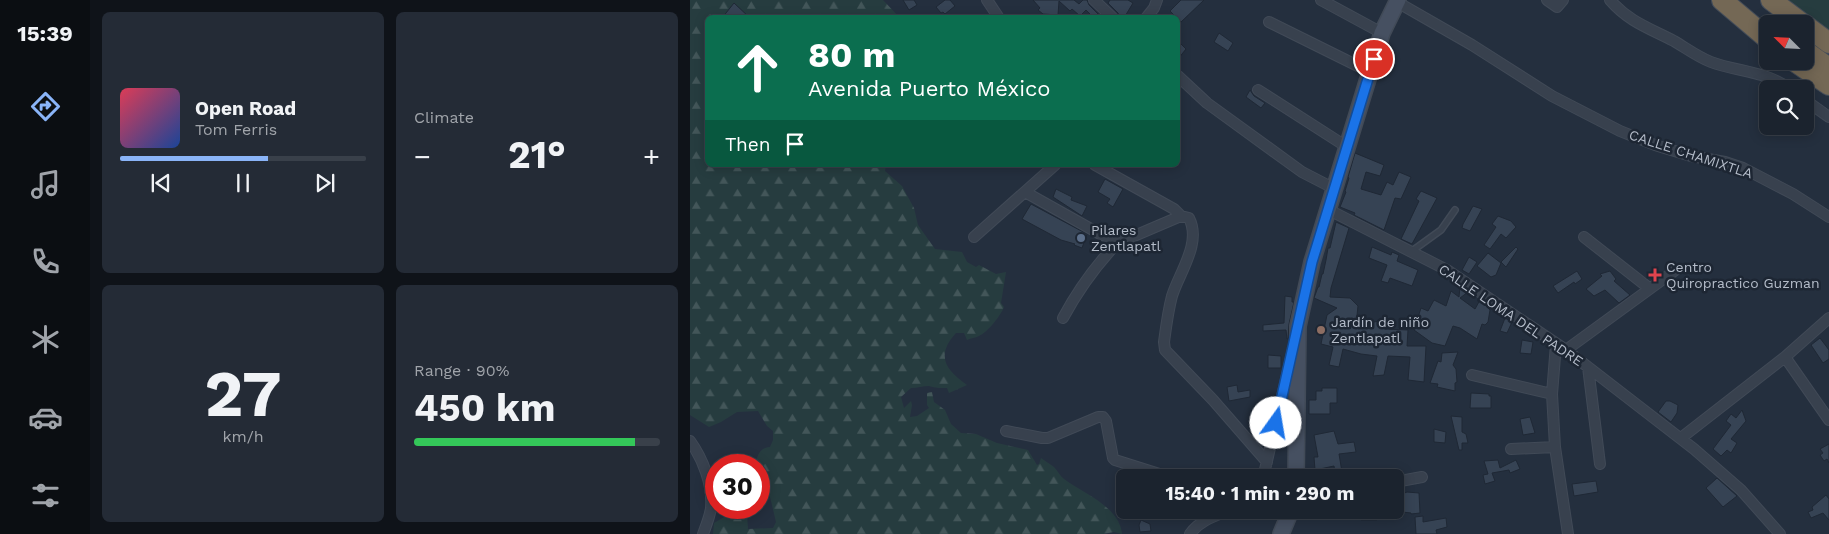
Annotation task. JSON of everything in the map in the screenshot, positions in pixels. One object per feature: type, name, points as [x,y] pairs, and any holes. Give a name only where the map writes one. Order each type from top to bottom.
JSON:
[{"type":"highway","points":[[1722,0],[1759,31]]},
{"type":"highway","points":[[1741,0],[1759,15]]},
{"type":"highway","points":[[1771,0],[1791,15]]},
{"type":"highway","points":[[1814,32],[1829,43]]},
{"type":"highway","points":[[1814,57],[1829,68]]},
{"type":"highway","points":[[1807,70],[1829,85]]},
{"type":"main road","points":[[1296,469],[1298,326],[1312,262],[1382,33],[1398,1]]},
{"type":"main road","points":[[1281,534],[1287,519]]},
{"type":"street","points":[[987,0],[997,15]]},
{"type":"street","points":[[1094,0],[1110,15]]},
{"type":"street","points":[[1148,15],[1157,0]]},
{"type":"street","points":[[1321,0],[1382,33]]},
{"type":"street","points":[[1547,0],[1557,7],[1563,0]]},
{"type":"street","points":[[1610,0],[1620,12],[1631,20],[1710,62],[1776,80]]},
{"type":"street","name":"CALLE CHAMIXTLA","points":[[1398,1],[1552,96],[1620,131],[1690,156],[1725,162],[1743,168],[1793,194],[1829,217]]},
{"type":"street","points":[[1269,22],[1370,72]]},
{"type":"street","points":[[1180,78],[1207,103],[1302,172],[1335,189]]},
{"type":"street","points":[[1258,90],[1348,147]]},
{"type":"street","points":[[1814,106],[1829,117]]},
{"type":"street","points":[[974,237],[1053,167]]},
{"type":"street","points":[[1099,167],[1174,209],[1181,216],[1189,218],[1192,223],[1193,236],[1173,295],[1164,339],[1165,350],[1213,400],[1267,462]]},
{"type":"street","points":[[1025,192],[1100,234],[1120,242],[1181,216]]},
{"type":"street","name":"CALLE LOMA DEL PADRE","points":[[1329,210],[1447,270],[1566,350],[1681,438],[1741,490],[1780,534]]},
{"type":"street","points":[[1584,237],[1649,288]]},
{"type":"street","points":[[1063,318],[1094,271],[1119,241]]},
{"type":"street","points":[[1566,350],[1677,269]]},
{"type":"street","points":[[1681,438],[1785,357],[1829,318]]},
{"type":"street","points":[[1265,469],[1298,326]]},
{"type":"street","points":[[1556,344],[1552,394],[1555,447],[1568,534]]},
{"type":"street","points":[[1785,357],[1829,420]]},
{"type":"street","points":[[1588,367],[1600,464]]},
{"type":"street","points":[[1472,375],[1552,394]]},
{"type":"street","points":[[1006,431],[1048,438],[1098,417],[1103,417],[1106,421],[1113,458],[1144,469]]},
{"type":"street","points":[[690,441],[698,452],[705,470]]},
{"type":"street","points":[[1511,449],[1555,447]]},
{"type":"street","points":[[1404,480],[1422,477]]},
{"type":"street","points":[[703,534],[709,519]]},
{"type":"street","points":[[1190,534],[1204,520]]},
{"type":"lane","points":[[1412,251],[1441,230],[1455,210]]},
{"type":"green space","points":[[690,0],[883,0],[897,15],[705,15],[705,167],[886,167],[885,171],[902,186],[914,208],[918,225],[935,249],[962,252],[967,262],[976,267],[979,265],[996,274],[1006,272],[1001,303],[1004,307],[994,323],[983,334],[967,340],[964,333],[956,333],[946,349],[945,356],[949,368],[953,374],[967,385],[949,393],[947,388],[929,386],[911,388],[901,397],[904,408],[911,401],[910,417],[917,416],[929,408],[927,405],[927,393],[932,392],[934,402],[945,410],[951,424],[961,433],[976,434],[997,443],[1028,450],[1037,465],[1041,458],[1054,467],[1064,479],[1108,508],[1120,524],[1122,534],[1114,532],[1103,534],[713,534],[714,523],[721,519],[747,519],[748,529],[773,528],[776,522],[770,497],[770,454],[759,454],[761,450],[770,447],[773,440],[773,431],[767,426],[758,411],[737,412],[709,427],[690,415]]},
{"type":"green space","points":[[1783,0],[1829,0],[1829,34],[1814,23],[1814,15],[1803,15]]},
{"type":"building","points":[[903,0],[914,0],[917,5],[909,10]]},
{"type":"building","points":[[945,0],[950,0],[955,6],[945,14],[941,13],[936,7]]},
{"type":"building","points":[[1033,0],[1074,0],[1079,4],[1083,0],[1087,0],[1089,5],[1099,15],[1091,15],[1086,10],[1079,15],[1072,9],[1070,11],[1059,1],[1058,15],[1043,14],[1038,10],[1040,8]]},
{"type":"building","points":[[1110,0],[1128,0],[1133,3],[1126,15],[1119,15],[1108,3]]},
{"type":"building","points":[[1181,0],[1204,0],[1181,22],[1180,15],[1174,15],[1170,11]]},
{"type":"building","points":[[734,3],[747,15],[724,15]]},
{"type":"building","points":[[1219,33],[1233,43],[1228,51],[1214,42]]},
{"type":"building","points":[[1180,43],[1186,49],[1180,56]]},
{"type":"building","points":[[1250,90],[1254,96],[1265,103],[1261,108],[1246,97]]},
{"type":"building","points":[[1355,153],[1384,165],[1380,176],[1366,172],[1361,189],[1381,195],[1387,182],[1393,185],[1399,172],[1411,177],[1401,199],[1395,198],[1384,230],[1354,215],[1355,213],[1340,207],[1346,192]]},
{"type":"building","points":[[1105,179],[1123,189],[1113,207],[1107,203],[1110,199],[1098,192]]},
{"type":"building","points":[[1056,189],[1072,197],[1071,200],[1087,206],[1082,216],[1053,197]]},
{"type":"building","points":[[1421,191],[1437,198],[1412,244],[1401,239],[1419,201],[1416,199]]},
{"type":"building","points":[[1031,204],[1087,234],[1082,248],[1061,240],[1022,219]]},
{"type":"building","points":[[1473,206],[1482,209],[1470,231],[1462,228]]},
{"type":"building","points":[[1498,216],[1511,221],[1516,227],[1506,238],[1501,234],[1490,249],[1484,245],[1496,227],[1492,224]]},
{"type":"building","points":[[1336,222],[1349,228],[1330,297],[1350,298],[1358,306],[1356,325],[1386,320],[1385,329],[1408,330],[1407,346],[1426,346],[1424,382],[1408,380],[1410,357],[1388,356],[1384,375],[1373,376],[1377,356],[1343,349],[1339,367],[1329,365],[1333,347],[1321,344],[1327,315],[1337,308],[1314,298],[1323,274]]},
{"type":"building","points":[[1372,247],[1391,255],[1392,252],[1399,255],[1397,261],[1418,270],[1412,286],[1390,278],[1388,283],[1381,281],[1387,265],[1369,258]]},
{"type":"building","points":[[1516,247],[1518,249],[1506,267],[1501,262]]},
{"type":"building","points":[[1488,253],[1501,263],[1496,275],[1491,277],[1477,266]]},
{"type":"building","points":[[1469,257],[1477,262],[1469,274],[1462,270]]},
{"type":"building","points":[[1577,271],[1582,279],[1558,293],[1553,286]]},
{"type":"building","points":[[1610,271],[1616,279],[1614,281],[1630,295],[1619,303],[1605,290],[1594,296],[1586,289],[1602,276],[1600,274]]},
{"type":"building","points":[[1460,287],[1468,292],[1460,298],[1475,309],[1480,300],[1490,310],[1488,322],[1485,325],[1482,324],[1477,339],[1460,328],[1453,326],[1445,346],[1432,343],[1414,330],[1421,308],[1428,311],[1434,300],[1446,306],[1451,291],[1459,297]]},
{"type":"building","points":[[1285,296],[1292,297],[1292,302],[1294,302],[1288,339],[1286,330],[1263,331],[1263,325],[1284,323]]},
{"type":"building","points":[[1505,318],[1512,322],[1507,333],[1500,331]]},
{"type":"building","points":[[1820,338],[1829,350],[1829,359],[1823,363],[1811,345]]},
{"type":"building","points":[[1522,340],[1533,342],[1531,354],[1520,353]]},
{"type":"building","points":[[1458,352],[1453,365],[1456,369],[1457,382],[1455,383],[1455,391],[1437,387],[1438,384],[1430,383],[1438,361],[1441,362],[1442,353]]},
{"type":"building","points":[[1268,355],[1281,356],[1281,368],[1268,368]]},
{"type":"building","points":[[1237,385],[1238,392],[1250,390],[1250,397],[1229,401],[1227,387]]},
{"type":"building","points":[[1322,388],[1337,388],[1337,403],[1330,403],[1330,414],[1309,414],[1309,400],[1316,400],[1316,391],[1322,391]]},
{"type":"building","points":[[1471,393],[1489,394],[1491,396],[1491,408],[1470,408]]},
{"type":"building","points":[[1666,401],[1678,405],[1677,413],[1671,422],[1658,412]]},
{"type":"building","points":[[1742,410],[1746,421],[1731,439],[1737,443],[1731,453],[1727,450],[1721,456],[1713,449],[1731,425],[1726,421],[1731,414],[1736,418]]},
{"type":"building","points":[[1451,416],[1462,417],[1462,432],[1466,434],[1468,443],[1462,443],[1462,450],[1459,450]]},
{"type":"building","points":[[1530,417],[1535,433],[1523,435],[1520,419]]},
{"type":"building","points":[[1434,429],[1446,432],[1445,443],[1434,442]]},
{"type":"building","points":[[1334,431],[1338,444],[1354,442],[1356,452],[1339,454],[1342,469],[1334,469],[1334,466],[1315,469],[1314,457],[1318,457],[1314,435]]},
{"type":"building","points":[[1829,444],[1829,463],[1827,459],[1824,461],[1820,455],[1823,453],[1820,449]]},
{"type":"building","points":[[1498,460],[1500,468],[1516,460],[1520,469],[1510,473],[1509,470],[1492,473],[1495,481],[1485,484],[1483,475],[1488,474],[1484,461]]},
{"type":"building","points":[[1717,478],[1737,496],[1723,507],[1706,488]]},
{"type":"building","points":[[1596,481],[1598,492],[1574,496],[1572,484]]},
{"type":"building","points":[[1404,493],[1419,493],[1420,513],[1404,512]]},
{"type":"building","points":[[1826,495],[1829,499],[1829,520],[1823,513],[1811,518],[1808,512],[1813,510],[1812,507]]},
{"type":"building","points":[[1423,516],[1423,522],[1446,518],[1447,527],[1436,530],[1437,534],[1416,534],[1415,517]]},
{"type":"building","points":[[1377,519],[1377,520],[1361,520]]},
{"type":"building","points":[[1141,520],[1150,524],[1151,531],[1140,532],[1139,525]]},
{"type":"place","name":"Pilares Zentlapatl","points":[[1081,238]]},
{"type":"place","name":"Centro Quiropractico Guzman","points":[[1655,275]]},
{"type":"place","name":"Jardín de niño Zentlapatl","points":[[1321,330]]},
{"type":"route","points":[[1276,423],[1312,262],[1374,59]]}]
